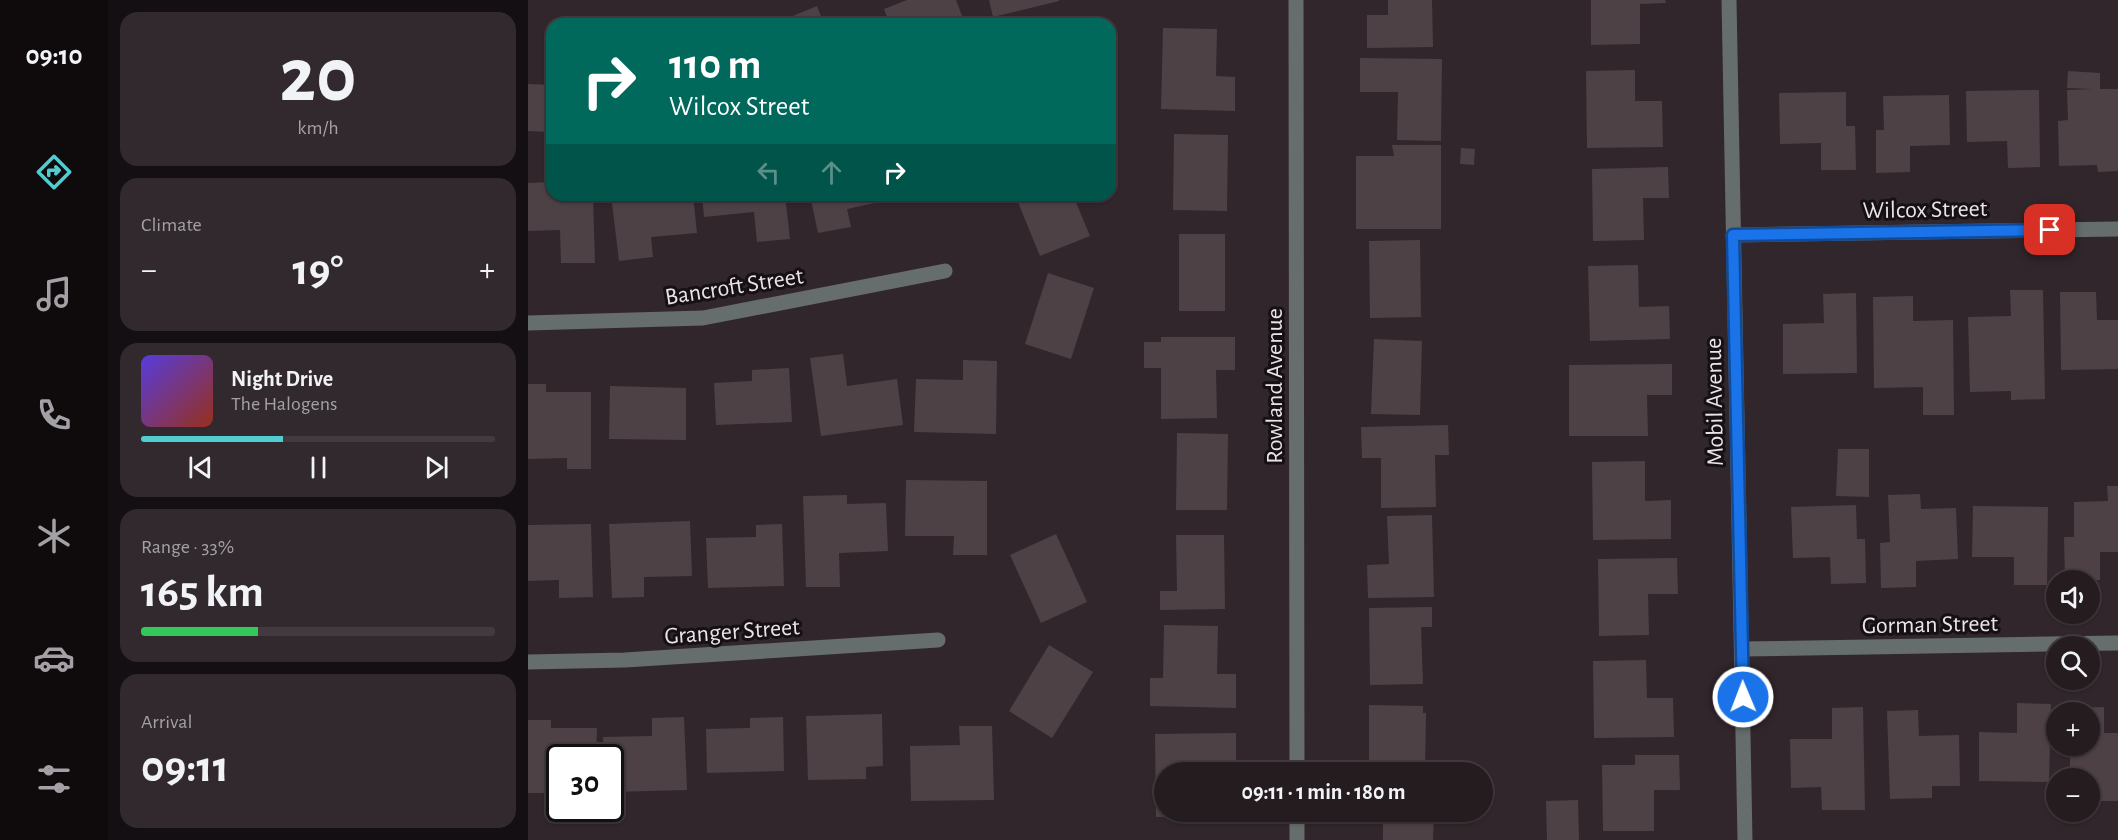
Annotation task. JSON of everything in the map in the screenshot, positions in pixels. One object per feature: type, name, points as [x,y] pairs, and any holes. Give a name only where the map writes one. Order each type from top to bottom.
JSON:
[{"type":"street","name":"Rowland Avenue","points":[[1296,0],[1297,762]]},
{"type":"street","name":"Mobil Avenue","points":[[1729,0],[1745,840]]},
{"type":"street","name":"Wilcox Street","points":[[1733,235],[2118,229]]},
{"type":"street","name":"Bancroft Street","points":[[528,323],[703,318],[945,271]]},
{"type":"street","name":"Granger Street","points":[[528,662],[625,660],[938,640]]},
{"type":"street","name":"Gorman Street","points":[[1742,650],[2118,643]]},
{"type":"street","points":[[1297,822],[1297,840]]},
{"type":"building","points":[[907,0],[956,0],[963,18],[888,18],[884,9]]},
{"type":"building","points":[[989,0],[1059,0],[1059,1],[993,17]]},
{"type":"building","points":[[1388,0],[1432,0],[1433,47],[1367,48],[1367,15],[1388,15]]},
{"type":"building","points":[[1591,0],[1665,0],[1666,3],[1640,4],[1640,44],[1591,45]]},
{"type":"building","points":[[817,6],[822,18],[788,18]]},
{"type":"building","points":[[1163,28],[1217,29],[1216,76],[1235,77],[1235,111],[1161,109]]},
{"type":"building","points":[[1360,58],[1442,59],[1441,141],[1397,140],[1398,92],[1360,92]]},
{"type":"building","points":[[1635,70],[1635,101],[1662,101],[1663,147],[1587,148],[1586,71]]},
{"type":"building","points":[[2068,71],[2100,73],[2100,89],[2118,89],[2118,171],[2098,172],[2097,165],[2059,166],[2058,121],[2068,120],[2067,90],[2092,89],[2067,88]]},
{"type":"building","points":[[528,84],[546,85],[546,132],[528,131]]},
{"type":"building","points":[[2039,90],[2040,167],[2008,168],[2007,141],[1967,142],[1966,91]]},
{"type":"building","points":[[1846,92],[1846,126],[1855,126],[1856,170],[1821,170],[1821,143],[1780,144],[1779,93]]},
{"type":"building","points":[[1949,95],[1950,145],[1910,146],[1910,172],[1876,173],[1876,130],[1884,130],[1883,96]]},
{"type":"building","points":[[1174,134],[1228,135],[1227,211],[1173,210]]},
{"type":"building","points":[[1392,145],[1441,145],[1441,229],[1356,229],[1356,156],[1394,156]]},
{"type":"building","points":[[1461,148],[1475,149],[1474,165],[1460,164]]},
{"type":"building","points":[[1668,167],[1669,198],[1643,198],[1644,240],[1593,241],[1592,169]]},
{"type":"building","points":[[546,182],[546,201],[593,201],[595,263],[561,263],[560,230],[528,231],[528,183]]},
{"type":"building","points":[[612,201],[694,201],[697,233],[651,237],[653,257],[619,261]]},
{"type":"building","points":[[703,201],[786,201],[790,239],[757,242],[754,212],[704,217]]},
{"type":"building","points":[[811,201],[884,201],[847,209],[851,227],[818,233]]},
{"type":"building","points":[[1017,201],[1075,201],[1090,236],[1040,256]]},
{"type":"building","points":[[1179,234],[1225,234],[1225,311],[1179,311]]},
{"type":"building","points":[[1420,240],[1421,317],[1370,318],[1369,241]]},
{"type":"building","points":[[1638,265],[1639,307],[1669,306],[1670,339],[1590,341],[1588,266]]},
{"type":"building","points":[[1048,273],[1094,288],[1071,359],[1025,344]]},
{"type":"building","points":[[2010,290],[2043,290],[2045,399],[2011,400],[2011,391],[1970,392],[1968,317],[2011,316]]},
{"type":"building","points":[[2060,292],[2096,292],[2097,320],[2118,320],[2118,369],[2061,370]]},
{"type":"building","points":[[1856,293],[1857,373],[1783,374],[1783,324],[1824,323],[1823,294]]},
{"type":"building","points":[[1913,296],[1913,321],[1953,320],[1954,415],[1923,415],[1923,387],[1874,388],[1873,297]]},
{"type":"building","points":[[1161,337],[1235,337],[1235,370],[1216,370],[1217,418],[1161,419],[1161,368],[1144,368],[1144,342],[1161,342]]},
{"type":"building","points":[[1374,339],[1422,341],[1420,415],[1371,414]]},
{"type":"building","points":[[843,354],[847,386],[897,379],[903,425],[821,436],[810,358]]},
{"type":"building","points":[[963,360],[997,361],[996,434],[914,432],[916,379],[963,380]]},
{"type":"building","points":[[1672,364],[1672,395],[1647,395],[1648,436],[1569,436],[1569,365]]},
{"type":"building","points":[[789,368],[792,422],[716,425],[714,383],[752,381],[752,370]]},
{"type":"building","points":[[528,384],[546,384],[546,392],[591,392],[591,469],[567,469],[567,458],[528,459]]},
{"type":"building","points":[[610,386],[686,388],[686,440],[609,439]]},
{"type":"building","points":[[1448,425],[1449,455],[1435,455],[1436,507],[1381,508],[1381,458],[1362,458],[1361,427]]},
{"type":"building","points":[[1177,433],[1228,434],[1227,510],[1176,510]]},
{"type":"building","points":[[1838,449],[1869,449],[1869,497],[1836,496]]},
{"type":"building","points":[[1645,461],[1645,501],[1671,500],[1671,539],[1593,540],[1592,462]]},
{"type":"building","points":[[906,480],[987,481],[987,555],[953,555],[954,536],[905,536]]},
{"type":"building","points":[[2107,486],[2118,486],[2118,552],[2100,552],[2100,570],[2065,570],[2064,537],[2074,537],[2074,502],[2108,501]]},
{"type":"building","points":[[1920,494],[1921,509],[1956,508],[1958,559],[1916,561],[1916,587],[1881,588],[1880,543],[1890,542],[1888,495]]},
{"type":"building","points":[[847,495],[847,504],[886,503],[888,551],[839,553],[840,587],[806,587],[803,496]]},
{"type":"building","points":[[1856,505],[1857,539],[1865,539],[1866,583],[1831,584],[1830,557],[1793,558],[1791,507]]},
{"type":"building","points":[[1973,506],[2048,507],[2046,585],[2014,585],[2014,557],[1972,557]]},
{"type":"building","points":[[1432,515],[1434,597],[1368,598],[1367,565],[1389,564],[1387,516]]},
{"type":"building","points":[[690,521],[692,576],[644,577],[644,597],[612,598],[609,524]]},
{"type":"building","points":[[591,524],[593,597],[559,598],[559,580],[528,581],[528,525]]},
{"type":"building","points":[[782,524],[784,586],[708,588],[706,538],[756,537],[756,525]]},
{"type":"building","points":[[1056,534],[1087,602],[1041,623],[1010,555]]},
{"type":"building","points":[[1176,535],[1224,535],[1225,609],[1160,610],[1160,591],[1177,591]]},
{"type":"building","points":[[1677,558],[1678,594],[1648,594],[1649,635],[1599,636],[1598,559]]},
{"type":"building","points":[[1432,607],[1432,627],[1421,627],[1423,684],[1370,685],[1369,608]]},
{"type":"building","points":[[1164,625],[1218,626],[1217,674],[1236,674],[1236,708],[1150,706],[1150,678],[1163,678]]},
{"type":"building","points":[[1049,645],[1093,672],[1052,738],[1009,711]]},
{"type":"building","points":[[1646,660],[1647,698],[1673,698],[1674,737],[1594,738],[1593,661]]},
{"type":"building","points":[[2017,703],[2046,704],[2046,756],[2050,756],[2049,768],[2046,768],[2046,782],[1979,781],[1979,732],[2017,733]]},
{"type":"building","points":[[1369,705],[1423,706],[1423,713],[1426,713],[1425,762],[1369,762]]},
{"type":"building","points":[[1863,707],[1865,810],[1822,810],[1821,787],[1791,788],[1790,739],[1832,739],[1832,708]]},
{"type":"building","points":[[2100,707],[2104,707],[2104,733],[2118,733],[2118,801],[2100,801],[2100,768],[2070,768],[2070,756],[2100,756]]},
{"type":"building","points":[[1918,710],[1919,736],[1959,735],[1960,786],[1932,786],[1932,798],[1890,799],[1887,711]]},
{"type":"building","points":[[882,714],[883,766],[866,767],[866,779],[808,780],[806,716]]},
{"type":"building","points":[[684,717],[687,790],[624,792],[624,744],[603,744],[603,737],[652,736],[652,718]]},
{"type":"building","points":[[783,717],[784,771],[707,773],[706,729],[750,728],[750,718]]},
{"type":"building","points":[[528,720],[551,720],[551,728],[597,728],[596,744],[546,744],[546,793],[528,793]]},
{"type":"building","points":[[959,726],[992,726],[994,800],[911,801],[910,746],[960,745]]},
{"type":"building","points":[[1236,733],[1236,762],[1155,762],[1155,734]]},
{"type":"building","points":[[1635,755],[1679,755],[1680,790],[1654,790],[1654,831],[1603,831],[1602,765],[1635,765]]},
{"type":"building","points":[[1578,800],[1579,840],[1547,840],[1546,801]]},
{"type":"building","points":[[1360,822],[1434,822],[1433,840],[1383,840],[1383,823]]},
{"type":"route","points":[[1743,697],[1733,235],[2050,230]]}]
